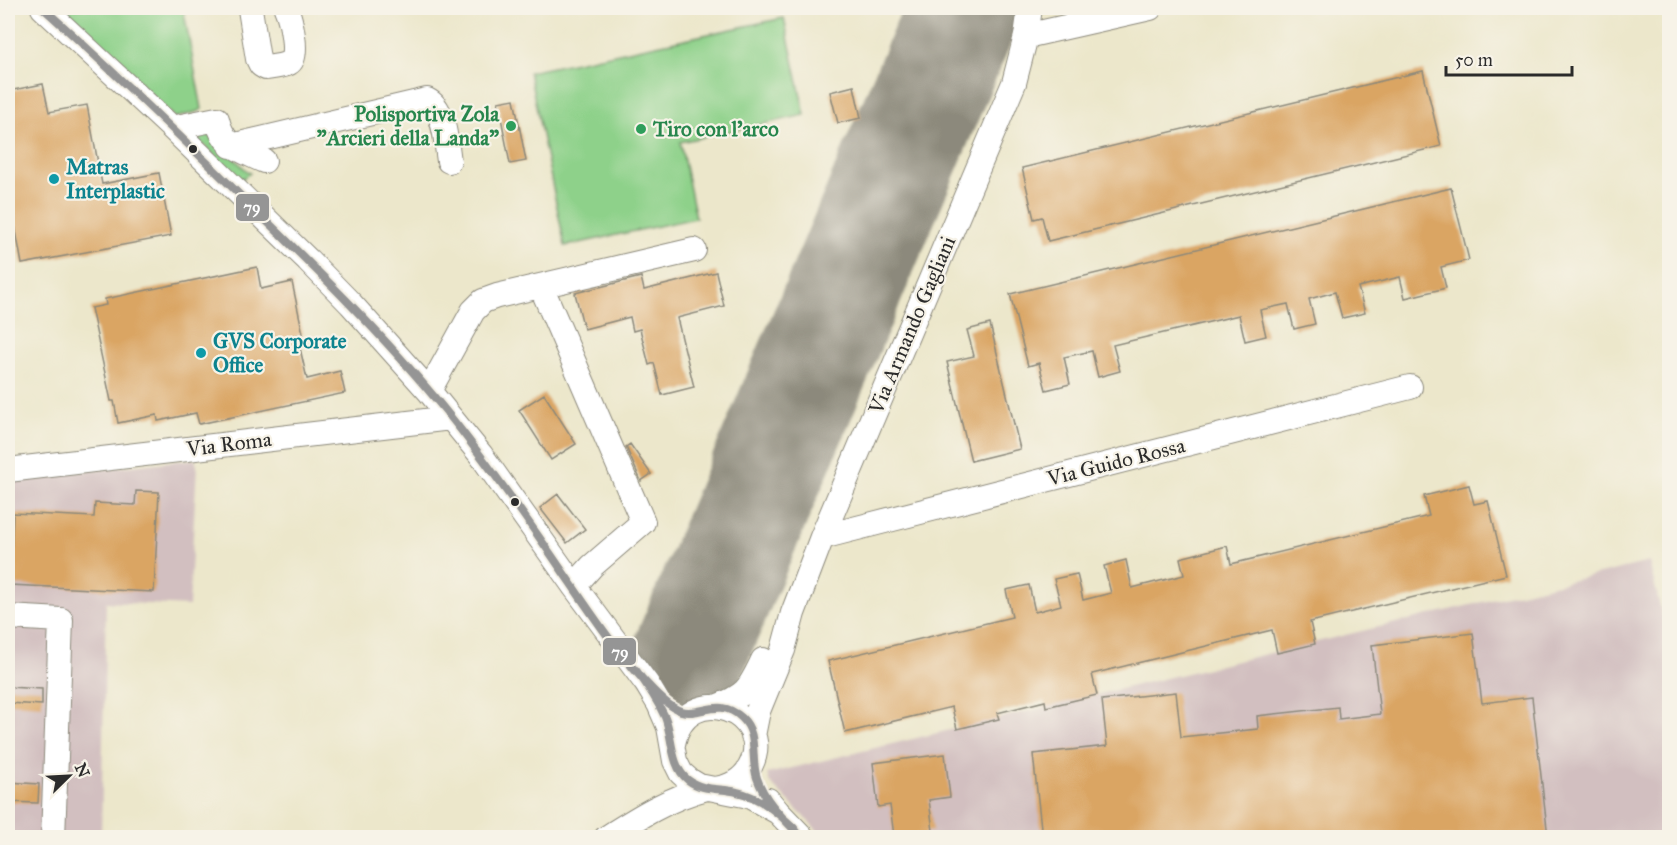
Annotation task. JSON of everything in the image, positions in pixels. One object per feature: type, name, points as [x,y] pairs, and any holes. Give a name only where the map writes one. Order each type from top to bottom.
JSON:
[{"type":"street","points":[[43,8],[172,128],[351,304],[429,391],[480,455],[647,684],[669,727],[681,772],[689,780],[711,788],[749,796],[778,812]]},
{"type":"street","points":[[247,8],[258,59],[266,68],[289,63],[294,58],[295,49],[286,8]]},
{"type":"street","name":"Via Armando Gagliani","points":[[753,748],[758,711],[783,650],[793,613],[822,537],[1014,83],[1026,36],[1030,8]]},
{"type":"street","points":[[1026,36],[1150,8]]},
{"type":"street","points":[[231,146],[427,100],[434,103],[440,110],[449,161]]},
{"type":"street","points":[[172,128],[217,119],[219,129],[231,146],[264,161]]},
{"type":"street","points":[[429,391],[473,311],[483,302],[497,296],[694,250]]},
{"type":"street","points":[[541,286],[643,522],[592,566],[574,586]]},
{"type":"street","name":"Via Guido Rossa","points":[[822,537],[1410,387]]},
{"type":"street","name":"Via Roma","points":[[8,470],[451,418]]},
{"type":"street","name":"Via Armando Gagliani","points":[[716,706],[739,697],[752,684],[771,642],[793,613]]},
{"type":"street","points":[[8,616],[61,620],[53,837]]},
{"type":"street","points":[[647,684],[670,706],[681,711],[692,712],[716,706],[741,717],[748,726],[756,776],[762,789],[778,812],[803,837]]},
{"type":"street","points":[[655,807],[666,792],[673,748],[680,724],[692,712]]},
{"type":"street","points":[[606,837],[655,807],[681,795],[731,785],[741,778],[753,748]]},
{"type":"shaded area","points":[[195,459],[197,466],[189,606],[106,602],[101,837],[8,837],[8,479]]},
{"type":"shaded area","points":[[1649,562],[1669,642],[1669,837],[824,837],[770,783],[767,774]]},
{"type":"green space","points":[[59,8],[185,8],[184,13],[202,109],[175,118]]},
{"type":"green space","name":"Tiro con l'arco","points":[[784,18],[805,115],[680,142],[696,218],[565,246],[529,72]]},
{"type":"green space","points":[[207,132],[250,173],[241,180],[196,138],[196,133]]},
{"type":"building","points":[[1423,71],[1441,146],[1048,241],[1042,217],[1034,219],[1022,168]]},
{"type":"building","name":"Matras Interplastic","points":[[43,84],[49,112],[87,105],[102,184],[159,173],[171,236],[22,264],[12,209],[8,209],[8,91]]},
{"type":"building","points":[[854,86],[861,118],[838,123],[830,92]]},
{"type":"building","name":"Polisportiva Zola \"Arcieri della Landa\"","points":[[514,99],[526,161],[510,164],[498,102]]},
{"type":"building","points":[[1451,188],[1469,260],[1441,267],[1446,288],[1405,298],[1400,277],[1358,287],[1365,313],[1342,318],[1335,292],[1309,299],[1315,324],[1294,329],[1288,304],[1260,310],[1266,336],[1245,341],[1239,315],[1113,345],[1120,371],[1098,377],[1092,351],[1064,357],[1070,384],[1046,390],[1039,363],[1028,366],[1010,294]]},
{"type":"building","name":"GVS Corporate Office","points":[[257,267],[261,289],[292,282],[303,334],[297,335],[307,379],[340,371],[345,393],[199,424],[196,413],[158,421],[157,415],[118,423],[91,308],[106,305],[105,299]]},
{"type":"building","points":[[716,272],[724,306],[677,318],[694,387],[662,395],[654,363],[649,365],[640,329],[633,331],[630,317],[584,329],[575,293],[641,277],[644,290]]},
{"type":"building","points":[[990,324],[1020,449],[971,461],[947,362],[974,356],[967,330]]},
{"type":"building","points":[[544,394],[576,444],[551,460],[519,410]]},
{"type":"building","points":[[630,444],[651,474],[641,481],[626,447]]},
{"type":"building","points":[[1469,485],[1474,504],[1488,501],[1506,575],[1310,622],[1315,644],[1290,650],[1277,653],[1272,630],[1092,674],[1097,695],[1046,707],[1045,701],[997,713],[999,719],[957,729],[952,707],[845,733],[828,661],[1012,617],[1006,590],[1029,585],[1035,612],[1061,605],[1054,579],[1077,574],[1083,600],[1111,593],[1104,566],[1126,560],[1132,588],[1184,575],[1180,558],[1227,546],[1231,564],[1429,516],[1424,496]]},
{"type":"building","points":[[136,491],[159,492],[154,592],[10,585],[13,513],[94,517],[95,503],[135,505]]},
{"type":"building","points":[[558,494],[585,529],[567,543],[540,508]]},
{"type":"building","points":[[1473,633],[1482,703],[1532,697],[1548,837],[1042,837],[1033,754],[1107,746],[1102,700],[1176,692],[1181,737],[1258,729],[1257,716],[1338,707],[1339,719],[1380,714],[1372,645]]},
{"type":"building","points":[[8,687],[42,689],[42,705],[8,703]]},
{"type":"building","points":[[945,754],[950,797],[929,800],[933,831],[926,832],[926,837],[894,836],[890,805],[878,807],[873,763]]},
{"type":"building","points":[[8,782],[39,784],[38,803],[8,802]]},
{"type":"runway","points":[[690,653],[964,8]]},
{"type":"transit line","name":"79","points":[[43,8],[268,222],[397,354],[477,450],[606,634],[653,690],[669,705],[681,711],[696,712],[710,708],[726,708],[742,718],[751,731],[755,770],[761,787],[776,810],[802,838]]},
{"type":"transit line","name":"79","points":[[636,670],[665,717],[675,759],[682,774],[693,784],[699,786],[753,797],[775,811],[794,828]]},
{"type":"place","name":"Polisportiva Zola \"Arcieri della Landa\"","points":[[511,126]]},
{"type":"place","name":"Tiro con l'arco","points":[[641,129]]},
{"type":"place","name":"Matras Interplastic","points":[[54,179]]},
{"type":"place","name":"GVS Corporate Office","points":[[201,353]]}]
